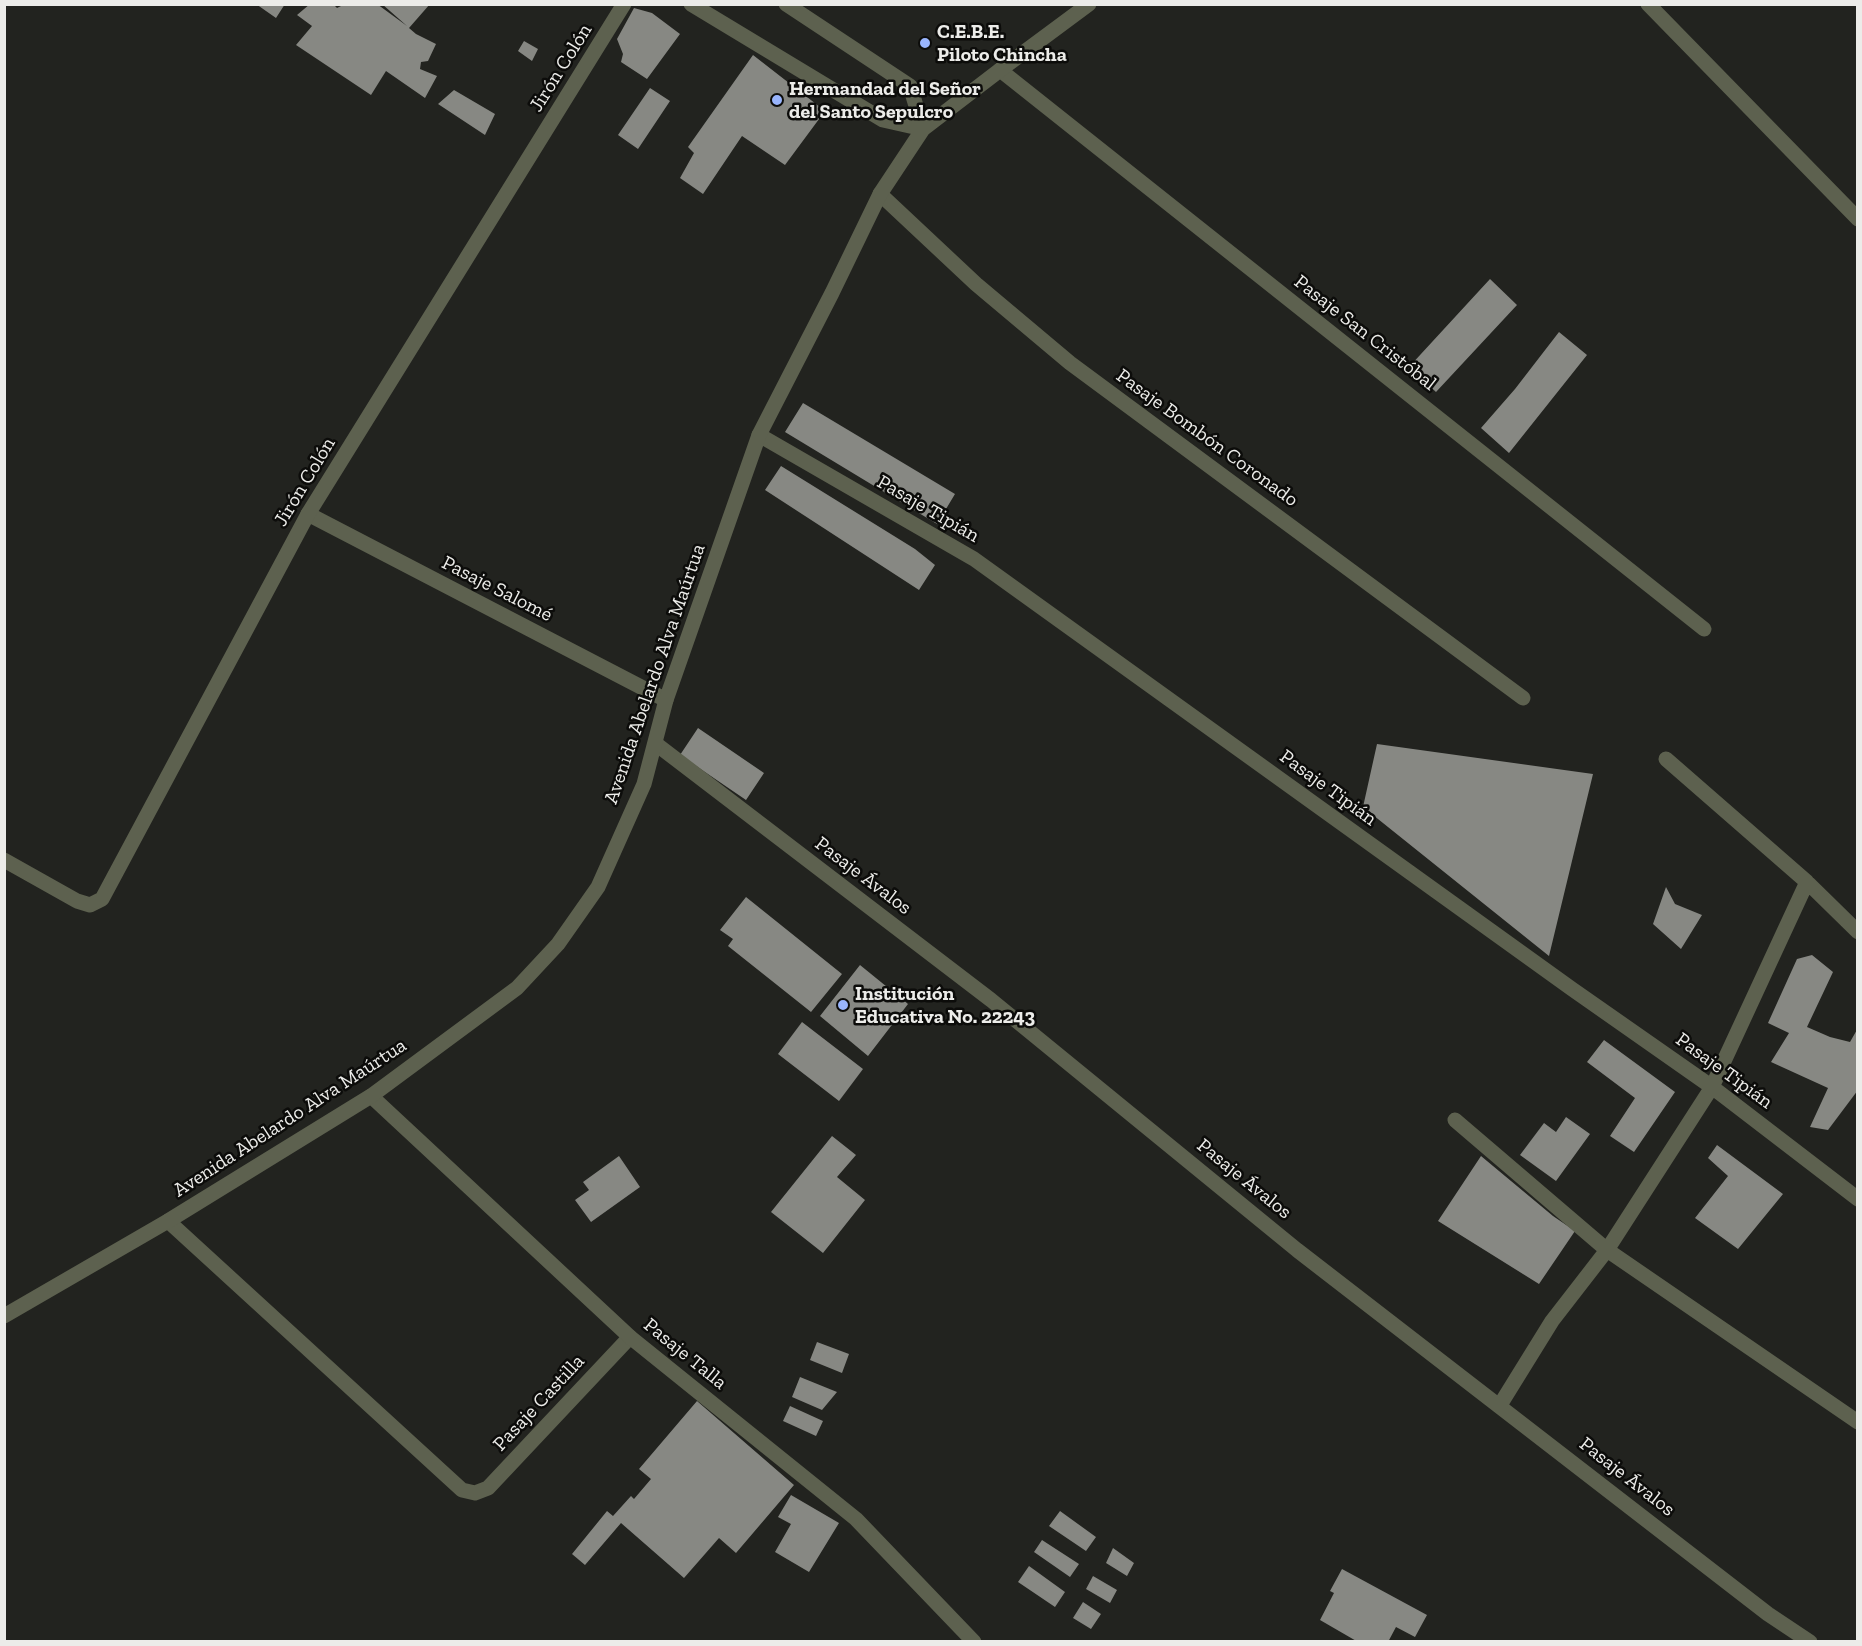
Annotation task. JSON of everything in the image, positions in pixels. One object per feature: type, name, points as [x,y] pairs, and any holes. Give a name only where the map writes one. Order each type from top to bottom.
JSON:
[{"type":"street","name":"Jirón Colón","points":[[4,860],[77,901],[90,905],[102,899],[308,514],[624,4]]},
{"type":"street","points":[[691,4],[883,120],[923,129],[910,86],[786,4]]},
{"type":"street","name":"Avenida Abelardo Alva Maúrtua","points":[[4,1316],[168,1221],[371,1095],[518,988],[558,944],[598,887],[644,784],[666,700],[759,435],[880,194],[923,129],[1089,4]]},
{"type":"street","points":[[1648,4],[1857,219]]},
{"type":"street","name":"Pasaje San Cristóbal","points":[[1000,70],[1704,629]]},
{"type":"street","name":"Pasaje Bombón Coronado","points":[[880,194],[976,284],[1070,363],[1523,698]]},
{"type":"street","name":"Pasaje Tipián","points":[[759,435],[974,559],[1562,982],[1712,1087],[1857,1199]]},
{"type":"street","name":"Pasaje Salomé","points":[[308,514],[666,700]]},
{"type":"street","name":"Pasaje Ávalos","points":[[656,744],[991,1000],[1297,1250],[1768,1614],[1810,1641]]},
{"type":"street","points":[[1666,759],[1807,882],[1857,932]]},
{"type":"street","points":[[1500,1405],[1552,1321],[1607,1250],[1712,1087],[1807,882]]},
{"type":"street","name":"Pasaje Talla","points":[[371,1095],[630,1337],[856,1519],[974,1641]]},
{"type":"street","points":[[1455,1120],[1607,1250],[1857,1422]]},
{"type":"street","name":"Pasaje Castilla","points":[[168,1221],[462,1490],[475,1493],[488,1488],[630,1337]]},
{"type":"building","points":[[256,4],[285,4],[276,18]]},
{"type":"building","points":[[310,4],[333,4],[337,8],[345,4],[377,4],[407,26],[382,4],[430,4],[409,28],[436,44],[428,61],[421,62],[420,69],[437,76],[425,98],[386,71],[371,95],[296,45],[312,26],[297,15]]},
{"type":"building","points":[[634,8],[652,13],[680,34],[647,79],[621,62],[623,54],[617,39]]},
{"type":"building","points":[[524,41],[538,49],[532,61],[518,51]]},
{"type":"building","points":[[753,55],[825,111],[785,165],[742,136],[703,194],[680,178],[694,153],[688,147]]},
{"type":"building","points":[[650,88],[670,101],[638,149],[618,135]]},
{"type":"building","points":[[454,90],[495,114],[485,135],[438,104]]},
{"type":"building","points":[[1490,279],[1517,305],[1436,392],[1409,367]]},
{"type":"building","points":[[1559,332],[1587,355],[1509,453],[1481,428]]},
{"type":"building","points":[[803,403],[955,494],[937,524],[785,432]]},
{"type":"building","points":[[781,466],[915,549],[935,565],[919,590],[765,490]]},
{"type":"building","points":[[698,728],[764,773],[746,800],[680,755]]},
{"type":"building","points":[[1377,744],[1593,774],[1549,956],[1363,807]]},
{"type":"building","points":[[1666,887],[1675,904],[1702,915],[1681,949],[1653,924]]},
{"type":"building","points":[[746,897],[842,974],[811,1012],[728,946],[733,939],[720,930]]},
{"type":"building","points":[[1812,955],[1833,972],[1807,1027],[1830,1037],[1850,1042],[1858,1028],[1858,1090],[1828,1130],[1810,1127],[1828,1088],[1771,1062],[1789,1033],[1768,1023],[1797,959]]},
{"type":"building","points":[[860,965],[908,1004],[868,1056],[820,1016]]},
{"type":"building","points":[[802,1022],[863,1069],[839,1101],[778,1054]]},
{"type":"building","points":[[1604,1040],[1675,1092],[1634,1152],[1610,1136],[1635,1098],[1587,1062]]},
{"type":"building","points":[[1566,1117],[1590,1134],[1556,1181],[1520,1155],[1544,1123],[1556,1132]]},
{"type":"building","points":[[832,1136],[856,1155],[837,1177],[865,1200],[823,1253],[771,1212]]},
{"type":"building","points":[[1717,1145],[1783,1194],[1738,1249],[1695,1218],[1728,1176],[1708,1158]]},
{"type":"building","points":[[619,1156],[640,1187],[591,1222],[575,1200],[589,1190],[583,1182]]},
{"type":"building","points":[[1481,1156],[1553,1216],[1575,1231],[1539,1284],[1438,1221]]},
{"type":"building","points":[[817,1342],[849,1354],[842,1373],[810,1360]]},
{"type":"building","points":[[800,1377],[837,1392],[822,1410],[792,1397]]},
{"type":"building","points":[[697,1401],[794,1485],[736,1553],[719,1538],[684,1578],[621,1523],[585,1565],[572,1554],[607,1511],[613,1516],[631,1496],[634,1499],[651,1479],[639,1469]]},
{"type":"building","points":[[790,1406],[823,1421],[816,1436],[783,1421]]},
{"type":"building","points":[[791,1495],[839,1523],[809,1572],[775,1552],[791,1524],[778,1517]]},
{"type":"building","points":[[1060,1511],[1096,1537],[1086,1551],[1049,1526]]},
{"type":"building","points":[[1042,1540],[1079,1564],[1070,1577],[1034,1552]]},
{"type":"building","points":[[1113,1548],[1134,1563],[1127,1576],[1106,1563]]},
{"type":"building","points":[[1029,1566],[1065,1592],[1055,1607],[1018,1582]]},
{"type":"building","points":[[1342,1569],[1427,1615],[1415,1637],[1396,1627],[1388,1642],[1358,1642],[1320,1620],[1334,1593],[1330,1591]]},
{"type":"building","points":[[1093,1576],[1117,1590],[1110,1603],[1086,1589]]},
{"type":"building","points":[[1083,1602],[1101,1614],[1091,1629],[1073,1618]]},
{"type":"place","name":"C.E.B.E. Piloto Chincha","points":[[925,43]]},
{"type":"place","name":"Hermandad del Señor del Santo Sepulcro","points":[[777,100]]},
{"type":"place","name":"Institución Educativa No. 22243","points":[[843,1005]]}]
